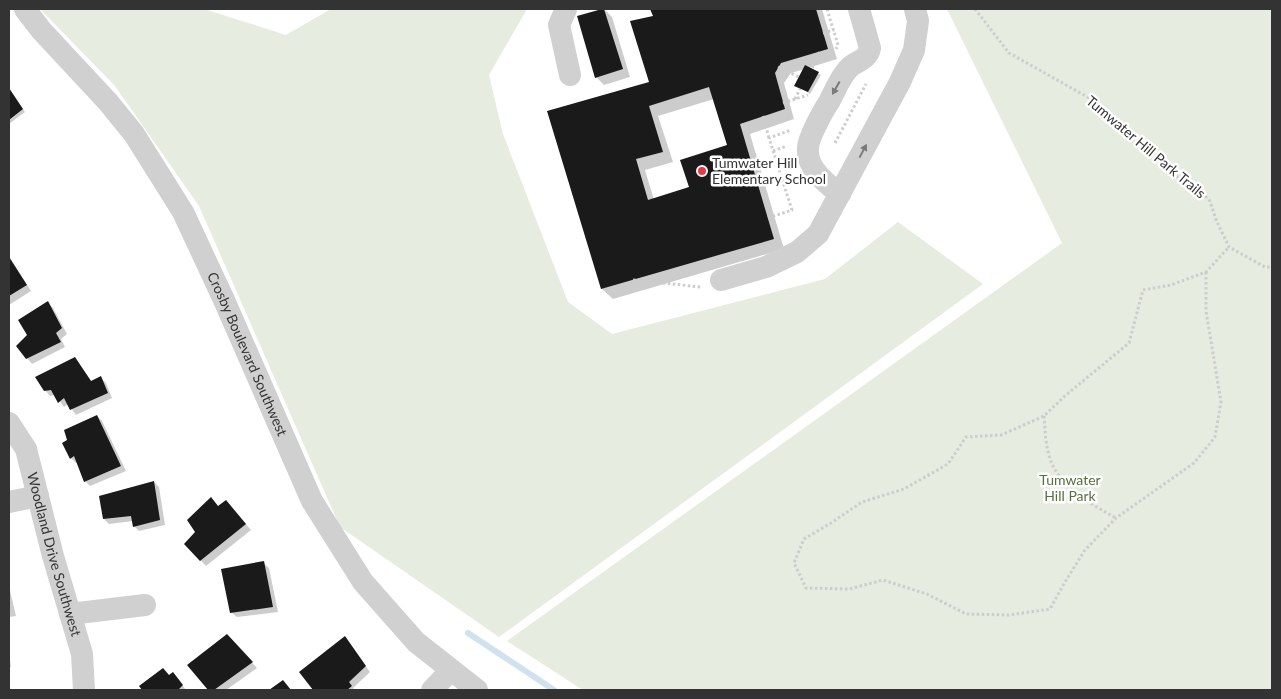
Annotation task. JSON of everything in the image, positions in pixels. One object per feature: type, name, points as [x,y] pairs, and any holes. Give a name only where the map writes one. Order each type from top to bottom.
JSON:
[{"type":"street","points":[[9,13],[14,9]]},
{"type":"street","name":"Crosby Boulevard Southwest","points":[[25,9],[41,30],[108,102],[134,134],[183,212],[224,300],[312,501],[362,582],[416,642],[477,690]]},
{"type":"street","points":[[566,9],[559,25],[570,75]]},
{"type":"street","points":[[840,194],[827,184],[816,171],[809,159],[808,147],[822,115],[841,80],[849,68],[864,59],[869,53],[869,46],[859,9]]},
{"type":"street","points":[[721,280],[766,267],[797,252],[818,234],[900,82],[914,50],[918,21],[915,9]]},
{"type":"street","name":"Woodland Drive Southwest","points":[[9,423],[26,449],[82,654],[84,690]]},
{"type":"street","points":[[9,502],[38,496]]},
{"type":"street","points":[[70,614],[145,605]]},
{"type":"street","points":[[432,690],[451,670]]},
{"type":"path","points":[[827,9],[838,45],[834,54]]},
{"type":"path","name":"Tumwater Hill Park Trails","points":[[974,9],[1009,53],[1091,99],[1138,139],[1175,175],[1209,199],[1216,222],[1229,247]]},
{"type":"path","points":[[823,33],[834,30]]},
{"type":"path","points":[[812,68],[820,51]]},
{"type":"path","points":[[778,67],[798,77]]},
{"type":"path","points":[[834,143],[869,78]]},
{"type":"path","points":[[795,99],[800,89]]},
{"type":"path","points":[[783,102],[813,94]]},
{"type":"path","points":[[763,116],[769,138]]},
{"type":"path","points":[[1206,272],[1206,311],[1221,402],[1215,437],[1194,463],[1116,518],[1085,550],[1050,609],[1009,615],[966,614],[926,594],[883,580],[849,589],[806,588],[794,563],[804,539],[862,502],[904,489],[948,464],[966,437],[1001,435],[1044,416],[1073,388],[1129,343],[1143,290],[1170,285],[1206,272],[1229,247],[1265,267],[1272,267]]},
{"type":"path","points":[[633,280],[673,283],[724,292],[721,280]]},
{"type":"path","points":[[1044,416],[1048,453],[1060,478],[1088,503],[1116,518]]},
{"type":"green space","points":[[40,9],[204,9],[286,35],[331,9],[527,9],[489,75],[503,134],[568,302],[612,334],[825,279],[898,222],[983,284],[499,637],[340,527],[199,206],[115,86]]},
{"type":"green space","name":"Tumwater Hill Park","points":[[947,9],[1272,9],[1272,690],[583,690],[507,641],[1062,243]]},
{"type":"building","points":[[604,9],[623,69],[595,78],[577,16]]},
{"type":"building","points":[[650,9],[816,9],[828,49],[781,63],[775,73],[785,109],[740,124],[774,239],[601,289],[547,111],[649,82],[630,21],[653,16]],"holes":[[[709,87],[727,145],[680,160],[689,187],[648,200],[636,159],[663,152],[649,106]]]},
{"type":"building","points":[[805,65],[819,72],[808,92],[794,86]]},
{"type":"building","points":[[9,88],[23,109],[9,120]]},
{"type":"building","points":[[9,257],[27,285],[9,296]]},
{"type":"building","points":[[48,301],[62,328],[56,333],[61,342],[26,359],[16,346],[27,335],[18,320]]},
{"type":"building","points":[[75,357],[91,381],[101,376],[108,393],[70,410],[64,398],[58,403],[51,390],[44,391],[35,377]]},
{"type":"building","points":[[97,415],[121,466],[84,482],[74,456],[70,459],[62,443],[67,440],[64,430]]},
{"type":"building","points":[[154,481],[160,520],[133,527],[131,516],[103,519],[99,496]]},
{"type":"building","points":[[211,497],[218,506],[226,500],[246,524],[200,561],[184,544],[195,532],[187,520]]},
{"type":"building","points":[[264,561],[273,607],[230,613],[221,569]]},
{"type":"building","points":[[227,634],[253,662],[214,690],[208,690],[187,665]]},
{"type":"building","points":[[345,636],[366,666],[349,682],[352,686],[347,690],[313,690],[299,672]]},
{"type":"building","points":[[163,668],[169,675],[173,672],[183,685],[180,690],[142,690],[139,686]]},
{"type":"building","points":[[283,680],[291,690],[269,690]]},
{"type":"waterway","points":[[468,633],[554,690]]},
{"type":"place","name":"Tumwater Hill Elementary School","points":[[702,171]]}]
